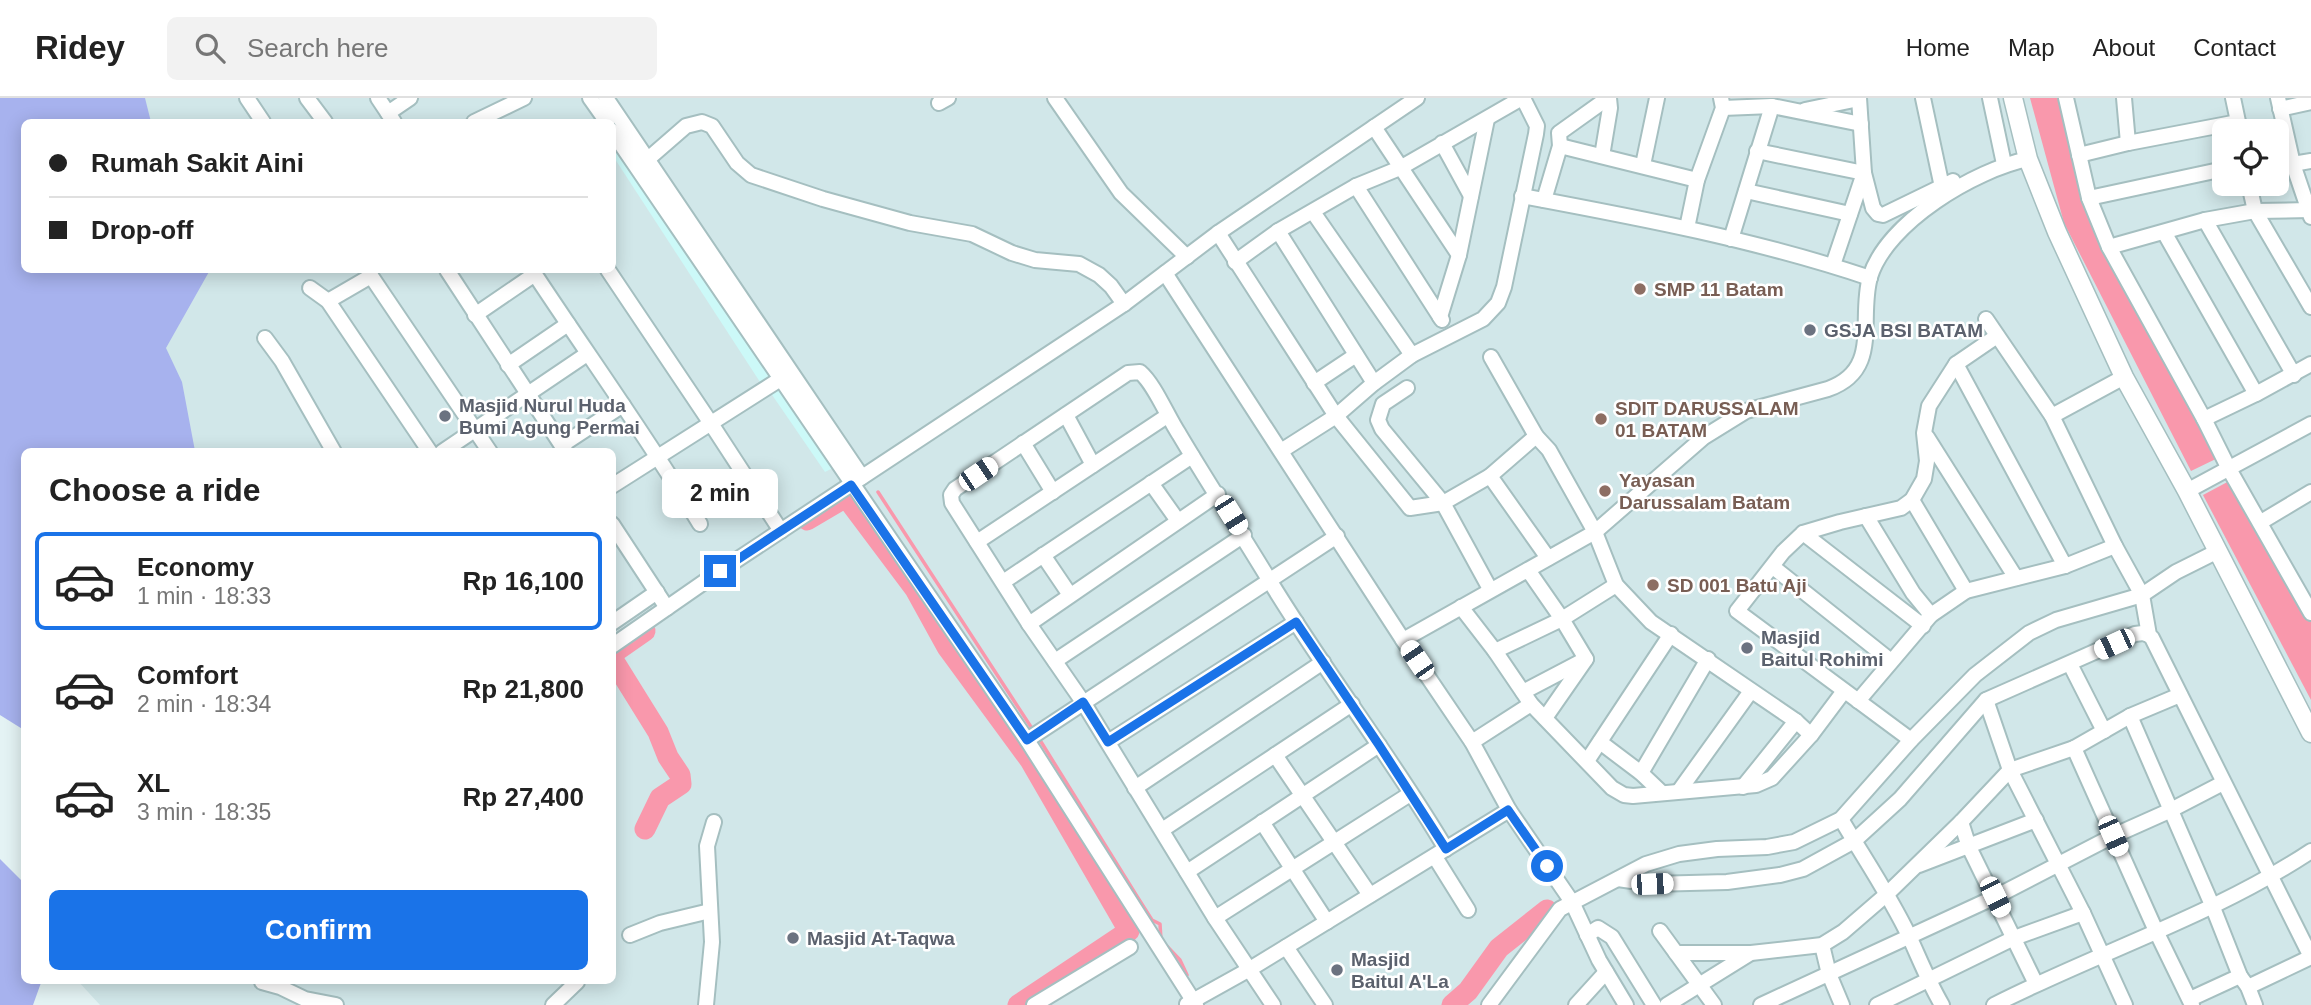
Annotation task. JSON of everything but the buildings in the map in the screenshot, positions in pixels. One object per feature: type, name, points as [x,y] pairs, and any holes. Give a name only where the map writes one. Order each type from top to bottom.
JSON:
[{"type":"street","points":[[247,98],[260,119]]},
{"type":"street","points":[[307,98],[323,119]]},
{"type":"street","points":[[378,98],[391,118],[410,98]]},
{"type":"street","points":[[590,98],[599,119]]},
{"type":"street","points":[[606,98],[857,481]]},
{"type":"street","points":[[1055,98],[1121,193],[1187,257]]},
{"type":"street","points":[[616,640],[1124,304],[1218,233],[1378,132],[1417,98]]},
{"type":"street","points":[[1235,262],[1278,230],[1523,98],[1537,126],[1504,287],[1498,303],[1483,319],[1412,355],[1336,416],[1281,451]]},
{"type":"street","points":[[1544,200],[1560,146],[1559,133],[1609,98],[1610,108],[1602,156]]},
{"type":"street","points":[[1643,165],[1657,98]]},
{"type":"street","points":[[1923,98],[1942,187]]},
{"type":"street","points":[[1990,98],[2003,161]]},
{"type":"street","points":[[2013,98],[2028,159],[2057,232],[2124,377],[2187,491],[2311,733]]},
{"type":"street","points":[[2066,98],[2089,198],[2109,247],[2229,469],[2311,613]]},
{"type":"street","points":[[2124,98],[2128,143]]},
{"type":"street","points":[[2233,98],[2237,119]]},
{"type":"street","points":[[480,119],[521,99]]},
{"type":"street","points":[[1800,112],[1859,99],[1864,173],[1873,208],[1878,214],[1883,215],[2003,161],[2028,159]]},
{"type":"street","points":[[2109,247],[2205,220],[2255,211],[2310,213],[2293,164],[2279,103],[2311,102]]},
{"type":"street","points":[[1687,228],[1696,180],[1722,103],[1772,106],[1861,124]]},
{"type":"street","points":[[1731,239],[1772,106]]},
{"type":"street","points":[[1440,317],[1459,255],[1487,119]]},
{"type":"street","points":[[648,159],[685,126],[702,122],[712,126],[737,163],[751,174],[822,199],[910,223],[972,234],[1035,260],[1079,264],[1099,275],[1124,304]]},
{"type":"street","points":[[2079,155],[2128,143],[2212,131]]},
{"type":"street","points":[[1378,132],[1459,255]]},
{"type":"street","points":[[616,140],[1033,736],[1192,1004],[1508,810]]},
{"type":"street","points":[[1442,143],[1471,196]]},
{"type":"street","points":[[1560,146],[1696,180]]},
{"type":"street","points":[[1757,150],[1864,173]]},
{"type":"street","points":[[1403,640],[1595,532],[1704,437],[1746,411],[1828,389],[1850,378],[1862,359],[1870,278],[1885,247],[1915,217],[2003,161]]},
{"type":"street","points":[[2293,164],[2311,161]]},
{"type":"street","points":[[2089,198],[2212,172]]},
{"type":"street","points":[[1833,265],[1864,173]]},
{"type":"street","points":[[1356,186],[1452,335]]},
{"type":"street","points":[[1746,191],[1850,214]]},
{"type":"street","points":[[1522,196],[1687,228],[1833,265],[1870,278]]},
{"type":"street","points":[[2252,196],[2255,211],[2311,307]]},
{"type":"street","points":[[1313,212],[1412,355]]},
{"type":"street","points":[[2205,220],[2294,374]]},
{"type":"street","points":[[1278,230],[1374,383]]},
{"type":"street","points":[[2164,232],[2256,394]]},
{"type":"street","points":[[1218,233],[1336,416],[1410,508],[1443,503],[1490,476],[1536,436]]},
{"type":"street","points":[[328,301],[370,273],[487,448]]},
{"type":"street","points":[[449,273],[564,448],[623,405]]},
{"type":"street","points":[[475,315],[532,273]]},
{"type":"street","points":[[534,273],[659,457],[700,524]]},
{"type":"street","points":[[610,273],[781,531]]},
{"type":"street","points":[[1164,273],[1472,742],[1508,810],[1587,935],[1626,1005]]},
{"type":"street","points":[[310,288],[328,301],[427,448]]},
{"type":"street","points":[[1986,318],[2052,416],[2115,546],[2142,595],[2149,635]]},
{"type":"street","points":[[508,365],[568,324]]},
{"type":"street","points":[[1911,740],[1737,611],[1783,552],[1803,533],[1901,508],[1912,500],[1924,479],[1927,461],[1924,433],[1929,406],[1956,364],[1997,336]]},
{"type":"street","points":[[265,338],[282,361],[332,448]]},
{"type":"street","points":[[448,448],[587,354]]},
{"type":"street","points":[[1314,383],[1356,355]]},
{"type":"street","points":[[1491,357],[1536,436],[1549,450],[1595,532],[1616,585],[1651,622],[1796,721],[1811,735]]},
{"type":"street","points":[[2204,419],[2311,363]]},
{"type":"street","points":[[1956,364],[2066,566]]},
{"type":"street","points":[[1273,1005],[1215,918],[1083,702],[1029,624],[952,503],[952,492],[1128,373],[1136,370],[1143,374],[1296,622],[1379,745],[1410,794],[1468,910]]},
{"type":"street","points":[[2052,416],[2124,377]]},
{"type":"street","points":[[616,484],[782,378]]},
{"type":"street","points":[[1407,388],[1383,404],[1378,420],[1382,429],[1443,503],[1490,589]]},
{"type":"street","points":[[1066,415],[1093,465]]},
{"type":"street","points":[[977,542],[1167,416]]},
{"type":"street","points":[[2187,491],[2311,424]]},
{"type":"street","points":[[1924,433],[2016,578]]},
{"type":"street","points":[[1023,443],[1053,492]]},
{"type":"street","points":[[1003,582],[1192,456]]},
{"type":"street","points":[[1490,476],[1548,558]]},
{"type":"street","points":[[1152,483],[1178,522]]},
{"type":"street","points":[[2261,522],[2311,492]]},
{"type":"street","points":[[1029,624],[1218,494]]},
{"type":"street","points":[[1912,500],[1966,591]]},
{"type":"street","points":[[1867,516],[1927,621]]},
{"type":"street","points":[[616,530],[667,608]]},
{"type":"street","points":[[1803,533],[1927,621]]},
{"type":"street","points":[[1055,661],[1244,535]]},
{"type":"street","points":[[1033,736],[1337,536]]},
{"type":"street","points":[[1858,701],[1927,621],[1966,591],[2066,566],[2115,546]]},
{"type":"street","points":[[1489,1005],[1548,923],[1566,905],[1646,864],[1679,854],[1767,847],[1794,842],[1841,819],[1911,740],[1975,675],[2029,633],[2056,620],[2142,595],[2176,572],[2216,552]]},
{"type":"street","points":[[1043,555],[1070,595]]},
{"type":"street","points":[[1773,567],[1891,661]]},
{"type":"street","points":[[1528,570],[1563,619],[1586,659]]},
{"type":"street","points":[[1494,650],[1563,619],[1616,585]]},
{"type":"street","points":[[616,620],[657,592]]},
{"type":"street","points":[[1461,607],[1531,704],[1618,793],[1633,796],[1743,787],[1772,778],[1811,735],[1844,691]]},
{"type":"street","points":[[1108,742],[1296,622]]},
{"type":"street","points":[[1618,879],[1652,884],[1727,882],[1803,869],[1854,841],[1900,799],[1986,701],[2143,633],[2152,638],[2311,957],[2191,1002],[2074,748]]},
{"type":"street","points":[[1587,761],[1671,634]]},
{"type":"street","points":[[1523,692],[1586,659]]},
{"type":"street","points":[[1545,718],[1586,659]]},
{"type":"street","points":[[1641,772],[1708,659]]},
{"type":"street","points":[[1135,788],[1324,662]]},
{"type":"street","points":[[2070,664],[2104,731]]},
{"type":"street","points":[[1679,791],[1751,691]]},
{"type":"street","points":[[1676,953],[1751,953],[1822,945],[1843,932],[1886,894],[1961,822],[2010,770],[2074,748],[2130,716],[2180,695]]},
{"type":"street","points":[[1986,701],[2010,770],[2083,913],[2125,1005]]},
{"type":"street","points":[[1162,830],[1352,704]]},
{"type":"street","points":[[1472,742],[1531,704]]},
{"type":"street","points":[[2130,716],[2255,1005]]},
{"type":"street","points":[[1743,787],[1796,721]]},
{"type":"street","points":[[1600,742],[1641,772],[1661,792]]},
{"type":"street","points":[[1187,872],[1379,745]]},
{"type":"street","points":[[1275,755],[1370,895]]},
{"type":"street","points":[[1761,1005],[1995,897],[2223,783]]},
{"type":"street","points":[[1215,918],[1410,794]]},
{"type":"street","points":[[1841,819],[1909,936],[1927,979],[1942,1005]]},
{"type":"street","points":[[1915,867],[2036,820]]},
{"type":"street","points":[[705,1005],[712,942],[707,846],[714,822]]},
{"type":"street","points":[[1262,822],[1327,922]]},
{"type":"street","points":[[1961,822],[1969,846],[2036,984]]},
{"type":"street","points":[[1994,1005],[2273,877],[2311,852]]},
{"type":"street","points":[[630,935],[660,923],[710,911]]},
{"type":"street","points":[[1877,1005],[2014,938],[2083,913]]},
{"type":"street","points":[[1587,935],[1598,929],[1612,937],[1654,1005]]},
{"type":"street","points":[[1660,931],[1714,1005]]},
{"type":"street","points":[[1822,945],[1829,974],[1842,1005]]},
{"type":"street","points":[[1034,1005],[1130,947]]},
{"type":"street","points":[[1286,947],[1325,1005]]},
{"type":"street","points":[[1667,1005],[1751,953]]},
{"type":"street","points":[[1576,1005],[1606,972]]},
{"type":"street","points":[[269,984],[306,999],[336,1005]]},
{"type":"street","points":[[553,1005],[575,984]]},
{"type":"shaded area","points":[[0,98],[145,98],[150,119],[21,119],[21,273],[208,273],[166,348],[182,382],[194,448],[21,448],[21,728],[0,715]]},
{"type":"shaded area","points":[[43,98],[2311,98],[2311,1005],[100,1005],[81,984],[616,984],[616,448],[139,448],[92,273],[616,273],[616,119],[51,119]]},
{"type":"shaded area","points":[[2030,98],[2063,98],[2092,218],[2222,456],[2191,471],[2064,223]]},
{"type":"shaded area","points":[[619,144],[774,373],[760,382],[616,161],[616,146]]},
{"type":"shaded area","points":[[780,382],[837,466],[825,472],[768,389]]},
{"type":"shaded area","points":[[2233,479],[2311,621],[2311,700],[2203,495]]},
{"type":"shaded area","points":[[0,859],[21,880],[21,984],[41,984],[33,1005],[0,1005]]},
{"type":"waterway","points":[[878,492],[1033,730]]},
{"type":"waterway","points":[[807,520],[846,497],[915,589],[947,647],[1030,760],[1129,931],[1018,1005]]},
{"type":"waterway","points":[[616,651],[645,631]]},
{"type":"waterway","points":[[616,664],[658,732],[668,757],[680,775],[681,784],[660,798],[645,829]]},
{"type":"waterway","points":[[1038,737],[1152,920],[1160,924],[1161,940],[1180,960],[1187,975]]},
{"type":"waterway","points":[[1452,1005],[1468,991],[1499,948],[1547,910]]},
{"type":"place","name":"SMP 11 Batam","points":[[1640,289]]},
{"type":"place","name":"GSJA BSI BATAM","points":[[1810,330]]},
{"type":"place","name":"Masjid Nurul Huda Bumi Agung Permai","points":[[445,416]]},
{"type":"place","name":"SDIT DARUSSALAM 01 BATAM","points":[[1601,419]]},
{"type":"place","name":"Yayasan Darussalam Batam","points":[[1605,491]]},
{"type":"place","name":"SD 001 Batu Aji","points":[[1653,585]]},
{"type":"place","name":"Masjid Baitul Rohimi","points":[[1747,648]]},
{"type":"place","name":"Masjid At-Taqwa","points":[[793,938]]},
{"type":"place","name":"Masjid Baitul A'La","points":[[1337,970]]},
{"type":"route","points":[[720,571],[851,485],[1027,740],[1083,702],[1108,742],[1296,622],[1446,849],[1508,810],[1547,866]]}]
